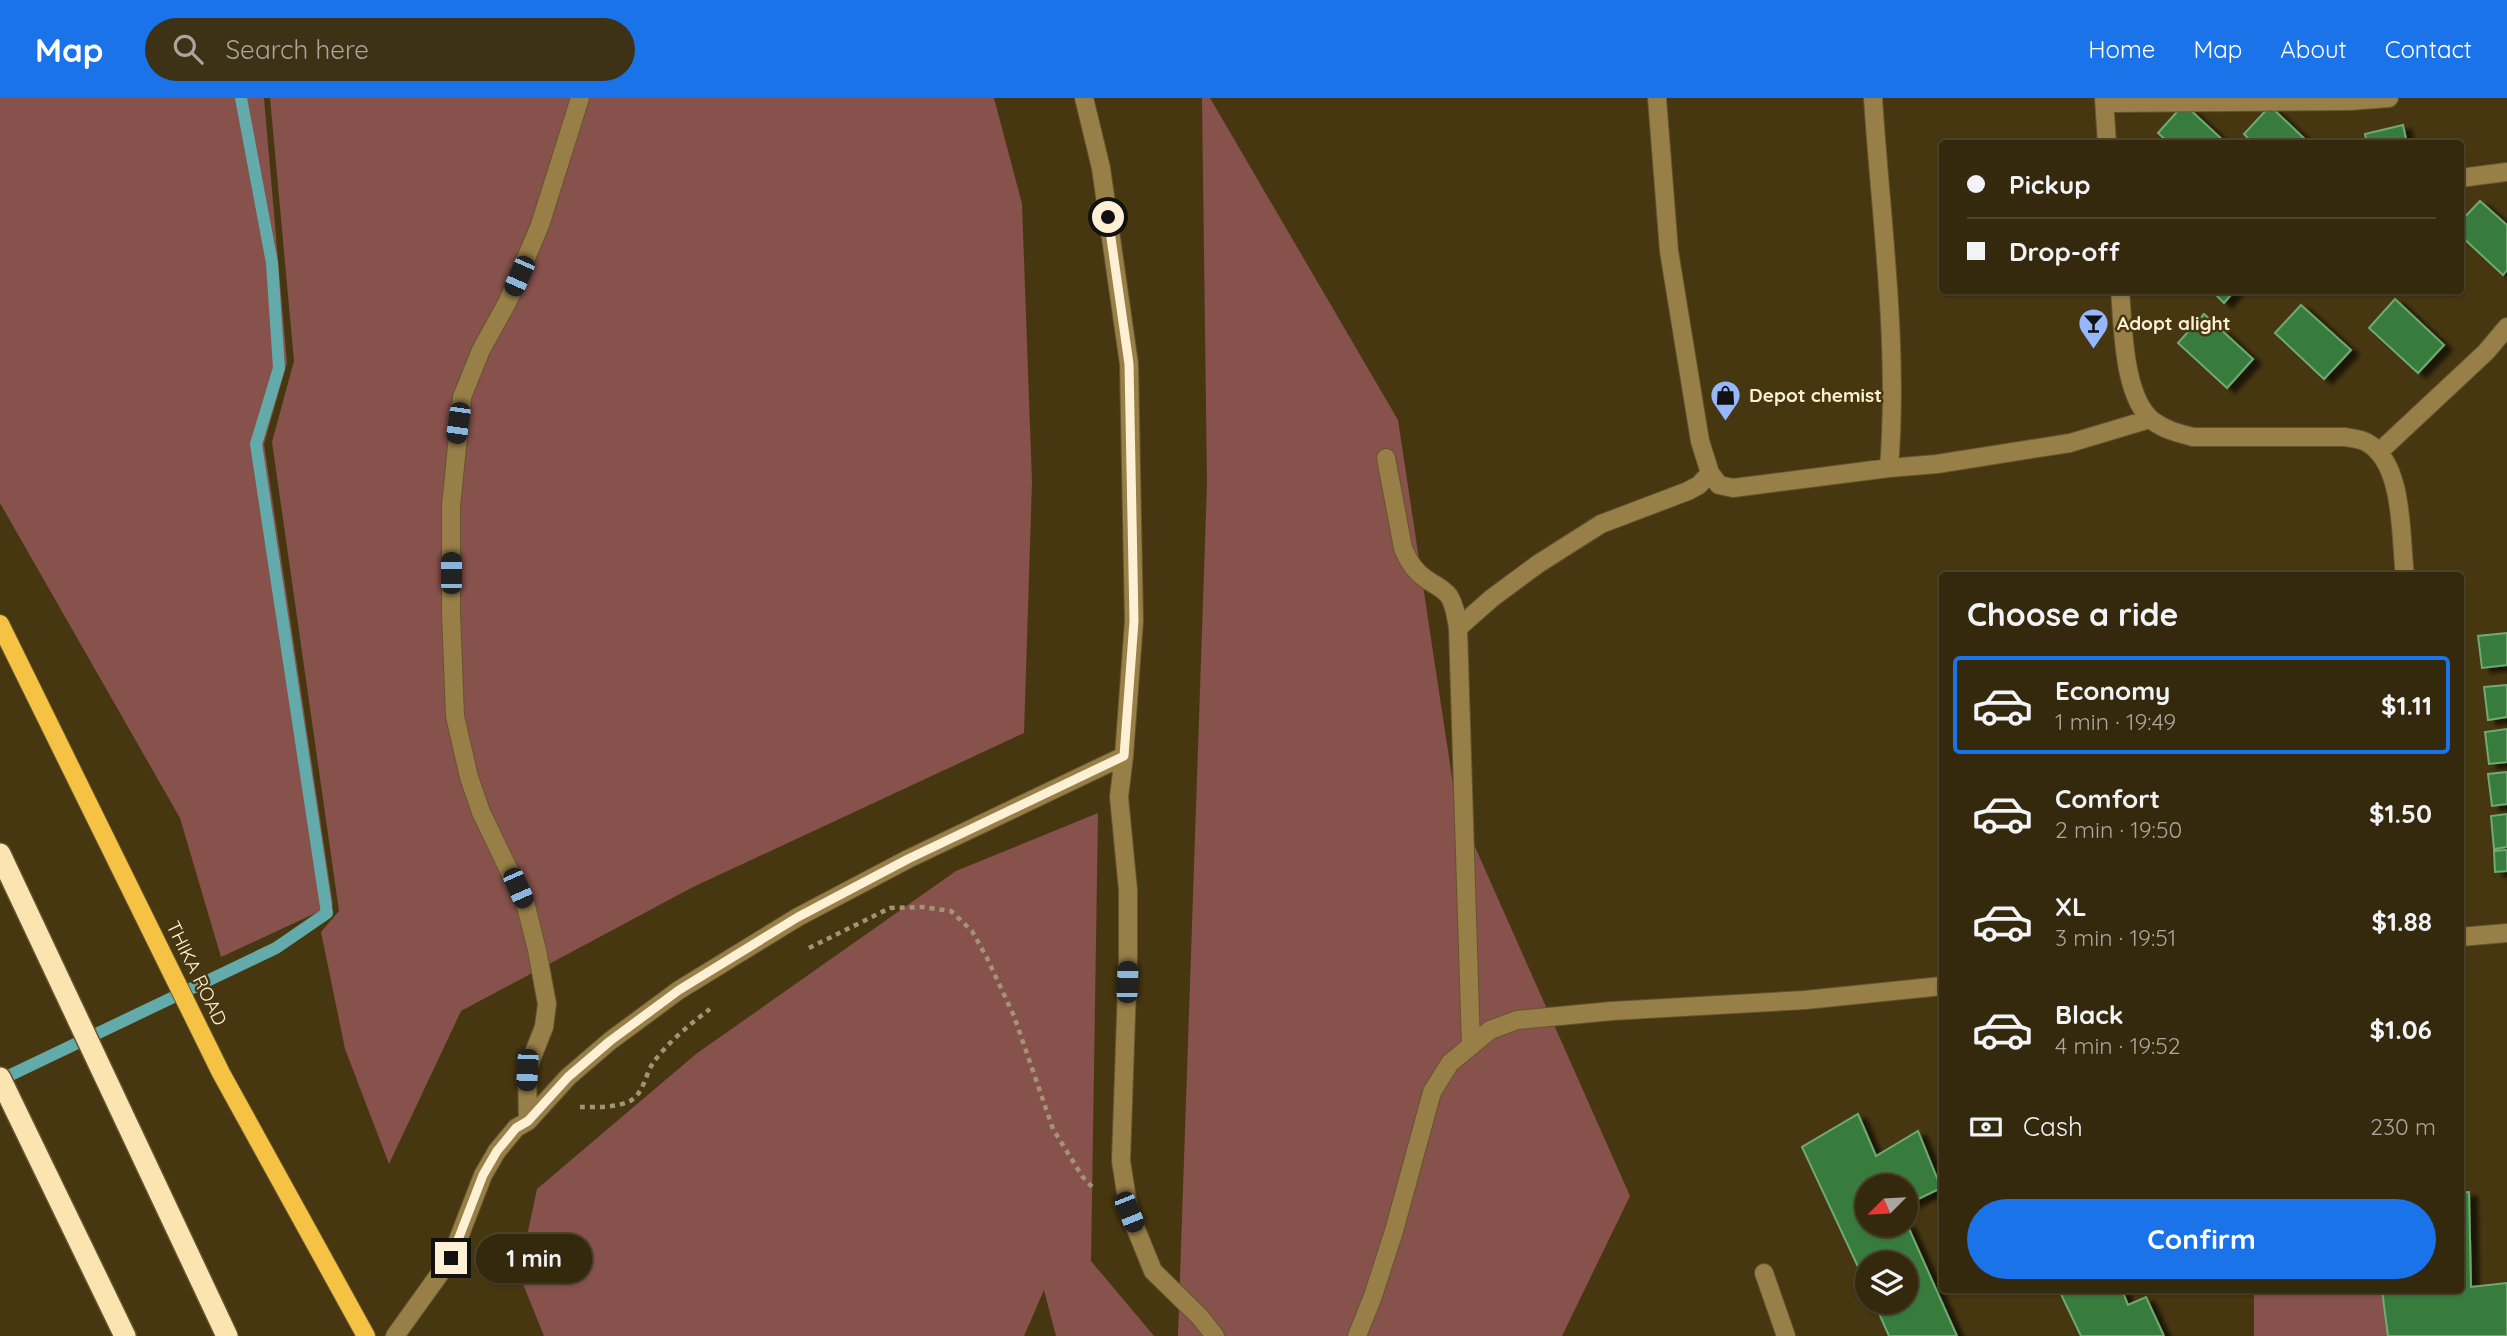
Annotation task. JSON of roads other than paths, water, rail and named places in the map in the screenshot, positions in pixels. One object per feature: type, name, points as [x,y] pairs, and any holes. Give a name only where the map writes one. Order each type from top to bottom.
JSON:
[{"type":"highway","points":[[0,854],[227,1336]]},
{"type":"highway","points":[[0,1078],[125,1336]]},
{"type":"main road","name":"THIKA ROAD","points":[[0,624],[221,1073],[366,1336]]},
{"type":"street","points":[[528,1121],[527,1070],[544,1027],[547,1004],[526,906],[481,812],[468,778],[455,716],[451,506],[462,397],[481,350],[508,301],[540,225],[580,98]]},
{"type":"street","points":[[1084,98],[1101,168],[1129,364],[1134,621],[1119,797],[1128,890],[1121,1161],[1129,1212],[1153,1270],[1215,1336]]},
{"type":"street","points":[[1657,98],[1669,251],[1700,441],[1710,474],[1719,485],[1733,488],[1937,464],[2070,443],[2150,419]]},
{"type":"street","points":[[1872,98],[1890,318],[1894,411],[1889,468]]},
{"type":"street","points":[[2108,140],[2104,100],[2349,101],[2389,98]]},
{"type":"street","points":[[2464,177],[2507,172]]},
{"type":"street","points":[[2120,294],[2128,372],[2139,403],[2150,419],[2169,431],[2193,437],[2345,437],[2366,441],[2379,452],[2392,474],[2399,496],[2405,572]]},
{"type":"street","points":[[2379,452],[2486,352],[2507,327]]},
{"type":"street","points":[[1386,457],[1407,559],[1416,571],[1441,587],[1449,596],[1458,628],[1471,1046]]},
{"type":"street","points":[[1458,628],[1492,598],[1538,564],[1601,524],[1688,491],[1710,474]]},
{"type":"street","points":[[396,1336],[451,1258],[483,1175],[497,1151],[516,1128],[528,1121],[550,1096],[610,1041],[679,990],[798,917],[908,859],[1124,756]]},
{"type":"street","points":[[2464,937],[2507,933]]},
{"type":"street","points":[[1357,1336],[1394,1231],[1432,1093],[1450,1063],[1490,1030],[1517,1020],[1612,1011],[1792,1001],[1939,986]]},
{"type":"street","points":[[1764,1273],[1786,1336]]},
{"type":"waterway","points":[[0,1080],[276,948],[327,913],[256,444],[279,368],[272,263],[241,98]]},
{"type":"place","name":"Adopt alight","points":[[2094,350]]},
{"type":"place","name":"Depot chemist","points":[[1726,422]]}]
